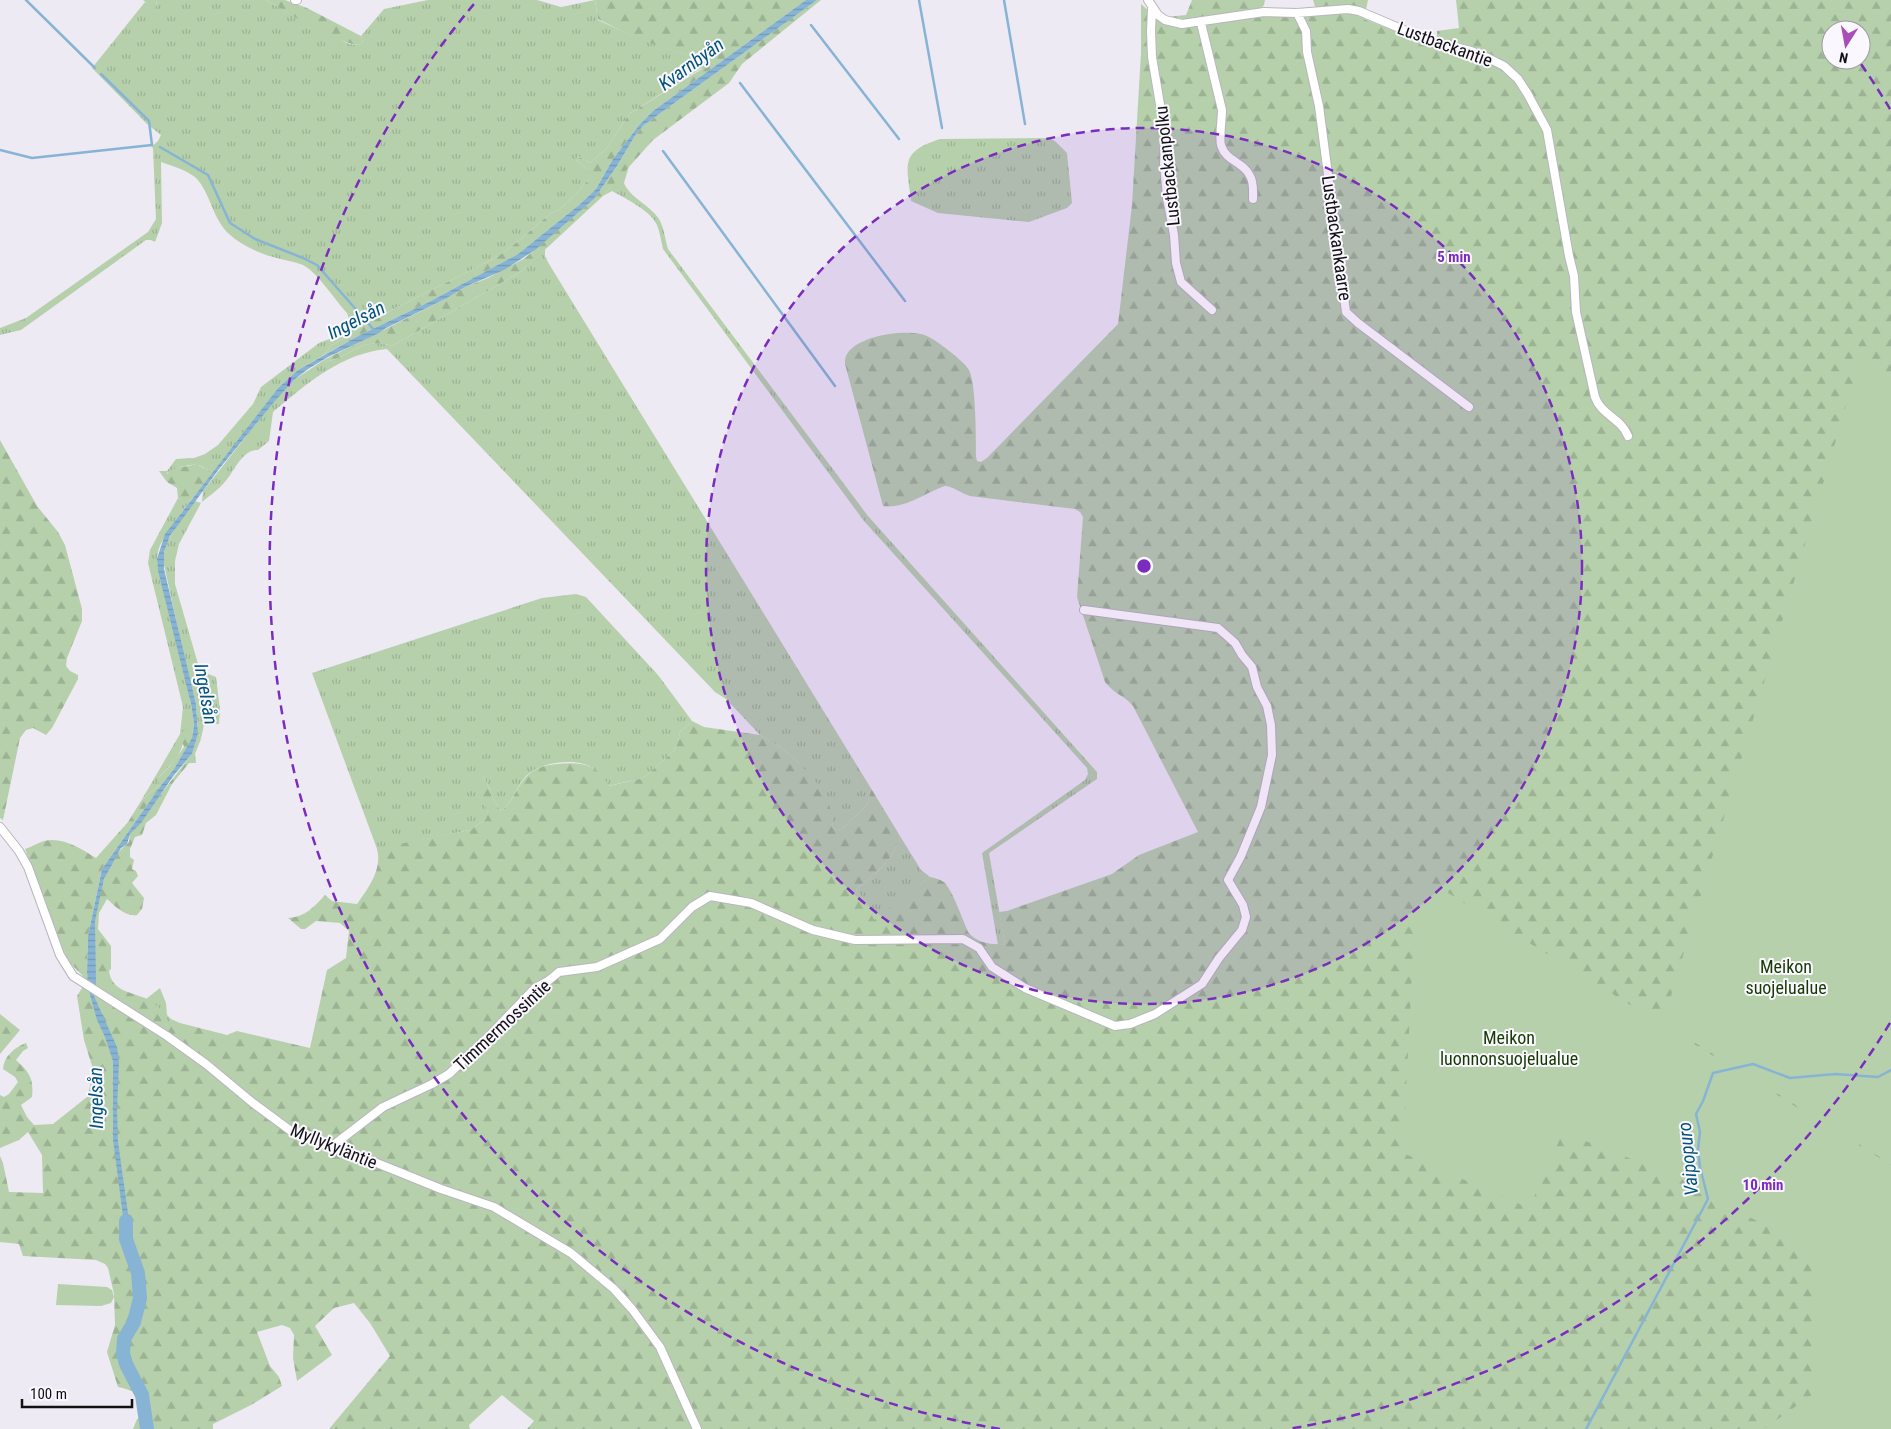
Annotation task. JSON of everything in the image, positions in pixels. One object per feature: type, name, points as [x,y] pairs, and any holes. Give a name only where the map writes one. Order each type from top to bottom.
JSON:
[{"type":"street","points":[[1148,0],[1152,9]]},
{"type":"street","name":"Lustbackantie","points":[[1152,9],[1165,20],[1182,24],[1201,23],[1264,12],[1297,13],[1335,9],[1359,11],[1430,41],[1471,51],[1504,66],[1518,79],[1546,130],[1574,276],[1576,312],[1594,397],[1602,409],[1622,425],[1628,436]]},
{"type":"street","name":"Lustbackanpolku","points":[[1152,9],[1152,57],[1165,134],[1164,164],[1176,263],[1181,282],[1212,310]]},
{"type":"street","name":"Lustbackankaarre","points":[[1297,13],[1306,31],[1307,52],[1318,106],[1346,312],[1358,324],[1469,407]]},
{"type":"street","points":[[1201,23],[1222,110],[1220,143],[1226,157],[1240,164],[1251,176],[1253,199]]},
{"type":"street","name":"Timmermossintie","points":[[331,1147],[382,1107],[449,1074],[535,988],[559,972],[597,967],[660,939],[692,907],[710,896],[751,903],[813,930],[855,940],[963,939],[979,948],[992,966],[1025,988],[1115,1026],[1130,1024],[1154,1014],[1202,984],[1242,930],[1246,917],[1243,906],[1228,880],[1241,856],[1263,799],[1272,755],[1271,725],[1267,706],[1257,687],[1252,667],[1234,643],[1218,628],[1084,610]]},
{"type":"street","name":"Myllykyläntie","points":[[0,827],[19,851],[28,867],[55,942],[73,976],[193,1054],[291,1131],[441,1189],[494,1207],[572,1253],[614,1289],[632,1309],[660,1348],[696,1429]]},
{"type":"green space","points":[[143,0],[156,0],[157,5],[153,12],[149,10],[149,5]]},
{"type":"green space","points":[[156,0],[266,0],[310,25],[349,44],[358,45],[363,42],[361,36],[384,9],[428,0],[537,0],[561,7],[595,0],[598,20],[640,39],[700,59],[702,68],[629,114],[607,148],[590,163],[578,156],[576,160],[588,170],[588,180],[559,210],[551,213],[497,257],[382,315],[332,345],[322,356],[298,370],[278,388],[215,471],[212,472],[198,465],[186,466],[167,473],[167,482],[159,471],[167,471],[176,459],[194,458],[205,454],[218,445],[253,404],[261,387],[319,343],[332,338],[348,324],[349,319],[347,313],[309,269],[303,265],[261,253],[233,238],[223,228],[205,191],[196,178],[184,170],[161,162],[162,223],[155,242],[146,240],[21,330],[0,335],[0,328],[26,318],[148,232],[156,219],[153,148],[151,147],[158,141],[161,135],[147,124],[92,68],[145,2],[150,5],[157,5]]},
{"type":"green space","points":[[266,0],[285,0],[307,8],[361,36],[363,42],[358,45],[336,39]]},
{"type":"green space","points":[[595,0],[806,0],[653,111],[640,124],[613,159],[596,189],[518,254],[322,356],[332,345],[382,315],[497,257],[516,243],[551,213],[559,210],[588,180],[588,170],[576,160],[578,156],[590,163],[607,148],[629,114],[702,69],[700,59],[638,39],[598,19]]},
{"type":"green space","points":[[817,0],[821,0],[742,64],[729,83],[653,140],[603,196],[522,271],[392,346],[381,344],[365,345],[336,359],[326,362],[324,360],[525,258],[594,199],[636,134],[644,125]]},
{"type":"green space","points":[[1192,0],[1265,0],[1260,10],[1261,17],[1317,13],[1313,0],[1368,0],[1364,19],[1437,47],[1437,31],[1459,28],[1456,0],[1891,0],[1891,1429],[527,1429],[534,1421],[502,1395],[469,1425],[470,1429],[329,1429],[390,1356],[370,1323],[354,1303],[334,1308],[315,1326],[332,1355],[297,1381],[293,1358],[294,1335],[290,1328],[282,1325],[257,1332],[270,1366],[279,1377],[282,1386],[251,1405],[213,1424],[213,1429],[133,1429],[137,1419],[141,1418],[143,1411],[142,1400],[135,1393],[118,1387],[107,1352],[115,1325],[114,1294],[108,1268],[105,1264],[96,1260],[23,1256],[19,1244],[0,1242],[0,1156],[9,1192],[43,1193],[42,1155],[28,1132],[19,1140],[0,1148],[0,1095],[4,1097],[9,1094],[18,1082],[15,1077],[3,1069],[5,1060],[14,1050],[26,1043],[28,1048],[16,1060],[30,1076],[32,1097],[21,1105],[27,1117],[34,1125],[53,1124],[87,1097],[94,1072],[84,1040],[77,996],[87,980],[69,962],[63,950],[25,849],[44,841],[58,840],[72,844],[96,858],[128,822],[141,801],[159,785],[159,777],[184,747],[180,734],[186,729],[193,729],[192,739],[174,769],[102,869],[88,936],[87,973],[90,983],[96,982],[93,947],[94,927],[101,887],[108,870],[117,854],[129,842],[130,834],[192,754],[198,731],[201,739],[195,754],[196,763],[189,763],[172,784],[156,815],[146,823],[142,835],[135,837],[130,849],[130,857],[134,860],[132,869],[136,871],[138,876],[132,883],[144,898],[142,909],[137,915],[128,914],[107,899],[99,913],[98,929],[111,946],[111,969],[109,971],[111,978],[122,990],[145,998],[157,1006],[164,1013],[164,1020],[167,1026],[171,1019],[227,1035],[237,1031],[310,1048],[327,970],[346,958],[349,931],[340,923],[316,921],[305,929],[301,929],[288,918],[304,913],[325,895],[332,901],[357,904],[377,869],[378,854],[376,846],[384,847],[470,830],[485,820],[488,814],[477,779],[480,776],[483,776],[495,803],[501,811],[509,803],[529,774],[540,767],[548,765],[573,763],[594,768],[605,778],[609,786],[643,778],[674,751],[680,732],[692,721],[704,727],[760,735],[780,747],[799,763],[822,789],[831,810],[833,827],[837,830],[842,829],[868,804],[870,790],[872,790],[900,836],[888,861],[856,890],[866,902],[874,920],[930,877],[936,878],[945,883],[955,900],[968,932],[972,936],[985,942],[1005,944],[999,912],[1007,911],[1112,874],[1139,855],[1198,832],[1133,706],[1112,690],[1105,682],[1077,597],[1083,517],[1080,512],[1075,509],[970,496],[945,486],[907,503],[883,506],[845,364],[846,356],[851,349],[871,338],[883,335],[896,333],[919,334],[927,336],[943,346],[969,370],[973,387],[976,457],[977,461],[981,462],[1118,324],[1132,205],[1141,53],[1141,4],[1157,18],[1186,15]]},
{"type":"green space","points":[[1050,138],[1067,153],[1072,203],[1067,208],[1029,222],[938,213],[911,201],[908,178],[909,161],[918,149],[927,144],[940,139]]},
{"type":"green space","points":[[629,166],[624,183],[631,193],[659,219],[668,249],[868,516],[1097,772],[1097,779],[989,853],[1005,944],[998,945],[982,853],[1085,780],[1088,774],[1087,768],[864,521],[663,249],[654,220],[637,205],[612,191],[603,196]]},
{"type":"green space","points":[[545,249],[545,256],[549,264],[872,790],[870,790],[868,804],[842,829],[837,830],[833,827],[799,763],[780,747],[760,735],[726,699],[715,692],[387,349],[371,352],[340,363],[286,401],[273,412],[269,441],[258,450],[252,451],[242,458],[228,479],[202,502],[203,491],[274,401],[294,380],[324,360],[326,362],[336,359],[365,345],[381,344],[392,346],[522,271]]},
{"type":"green space","name":"Meikon suojelualue","points":[[1863,349],[1891,387],[1891,1164],[1663,1023]]},
{"type":"green space","points":[[0,440],[37,506],[58,532],[65,545],[82,609],[82,621],[67,658],[66,666],[70,671],[78,675],[78,679],[52,728],[46,735],[33,728],[26,730],[20,738],[3,820],[0,818]]},
{"type":"green space","points":[[198,465],[212,472],[215,471],[191,500],[181,500],[178,498],[177,488],[167,482],[168,473],[174,469]]},
{"type":"green space","points":[[178,498],[181,500],[191,500],[161,543],[157,564],[183,668],[194,724],[193,729],[186,729],[181,750],[174,761],[159,777],[159,785],[141,801],[180,734],[183,707],[148,563],[150,550]]},
{"type":"green space","points":[[195,501],[201,503],[179,544],[175,561],[175,584],[200,671],[216,677],[220,710],[219,724],[204,724],[201,739],[198,731],[196,704],[163,560],[164,552],[171,536]]},
{"type":"green space","points":[[576,594],[586,597],[658,675],[692,721],[680,732],[674,751],[643,778],[608,786],[593,768],[586,765],[568,762],[540,767],[526,776],[509,803],[501,811],[495,803],[483,776],[488,814],[485,820],[470,830],[383,848],[376,846],[312,673],[542,598]]},
{"type":"green space","points":[[900,836],[921,870],[930,877],[874,921],[866,902],[856,890],[887,861]]},
{"type":"green space","name":"Meikon luonnonsuojelualue","points":[[1417,874],[1891,1165],[1891,1429],[1764,1429],[1816,1392],[1813,1252],[1677,1177],[1563,1132],[1529,1208],[1403,1153]]},
{"type":"green space","points":[[160,988],[166,1003],[167,1015],[171,1019],[168,1027],[146,999]]},
{"type":"green space","points":[[0,1014],[20,1030],[0,1054]]},
{"type":"green space","points":[[58,1284],[107,1287],[112,1290],[114,1297],[111,1303],[101,1306],[56,1305]]},
{"type":"water","points":[[806,0],[817,0],[644,125],[636,134],[594,199],[535,250],[504,270],[465,287],[379,333],[328,357],[294,380],[219,469],[170,536],[164,552],[164,569],[196,704],[198,733],[192,754],[174,775],[141,823],[130,834],[127,844],[121,848],[104,879],[95,921],[96,982],[94,996],[117,1047],[119,1062],[118,1142],[131,1225],[126,1239],[113,1140],[113,1061],[97,1020],[90,995],[87,973],[88,936],[102,869],[174,769],[192,738],[194,724],[191,704],[158,571],[157,559],[165,534],[278,388],[298,370],[358,336],[429,302],[518,254],[596,189],[613,159],[640,124],[653,111]]},
{"type":"waterway","points":[[26,0],[95,68]]},
{"type":"waterway","points":[[919,0],[942,128]]},
{"type":"waterway","points":[[1004,0],[1025,124]]},
{"type":"waterway","points":[[811,25],[899,139]]},
{"type":"waterway","points":[[0,150],[32,158],[152,145],[149,121],[101,74]]},
{"type":"waterway","points":[[740,83],[905,301]]},
{"type":"waterway","points":[[160,147],[208,175],[230,223],[255,239],[317,265],[374,330]]},
{"type":"waterway","points":[[663,151],[835,386]]},
{"type":"waterway","name":"Vaipopuro","points":[[1586,1429],[1708,1199],[1700,1167],[1698,1149],[1700,1132],[1696,1114],[1713,1073],[1753,1064],[1790,1078],[1835,1074],[1878,1077],[1891,1070]]},
{"type":"waterway","name":"Ingelsån","points":[[126,1221],[126,1239],[138,1273],[140,1298],[134,1322],[124,1339],[123,1353],[126,1364],[142,1395],[147,1429]]},
{"type":"water label","name":"Kvarnbyån","points":[[691,64]]}]
